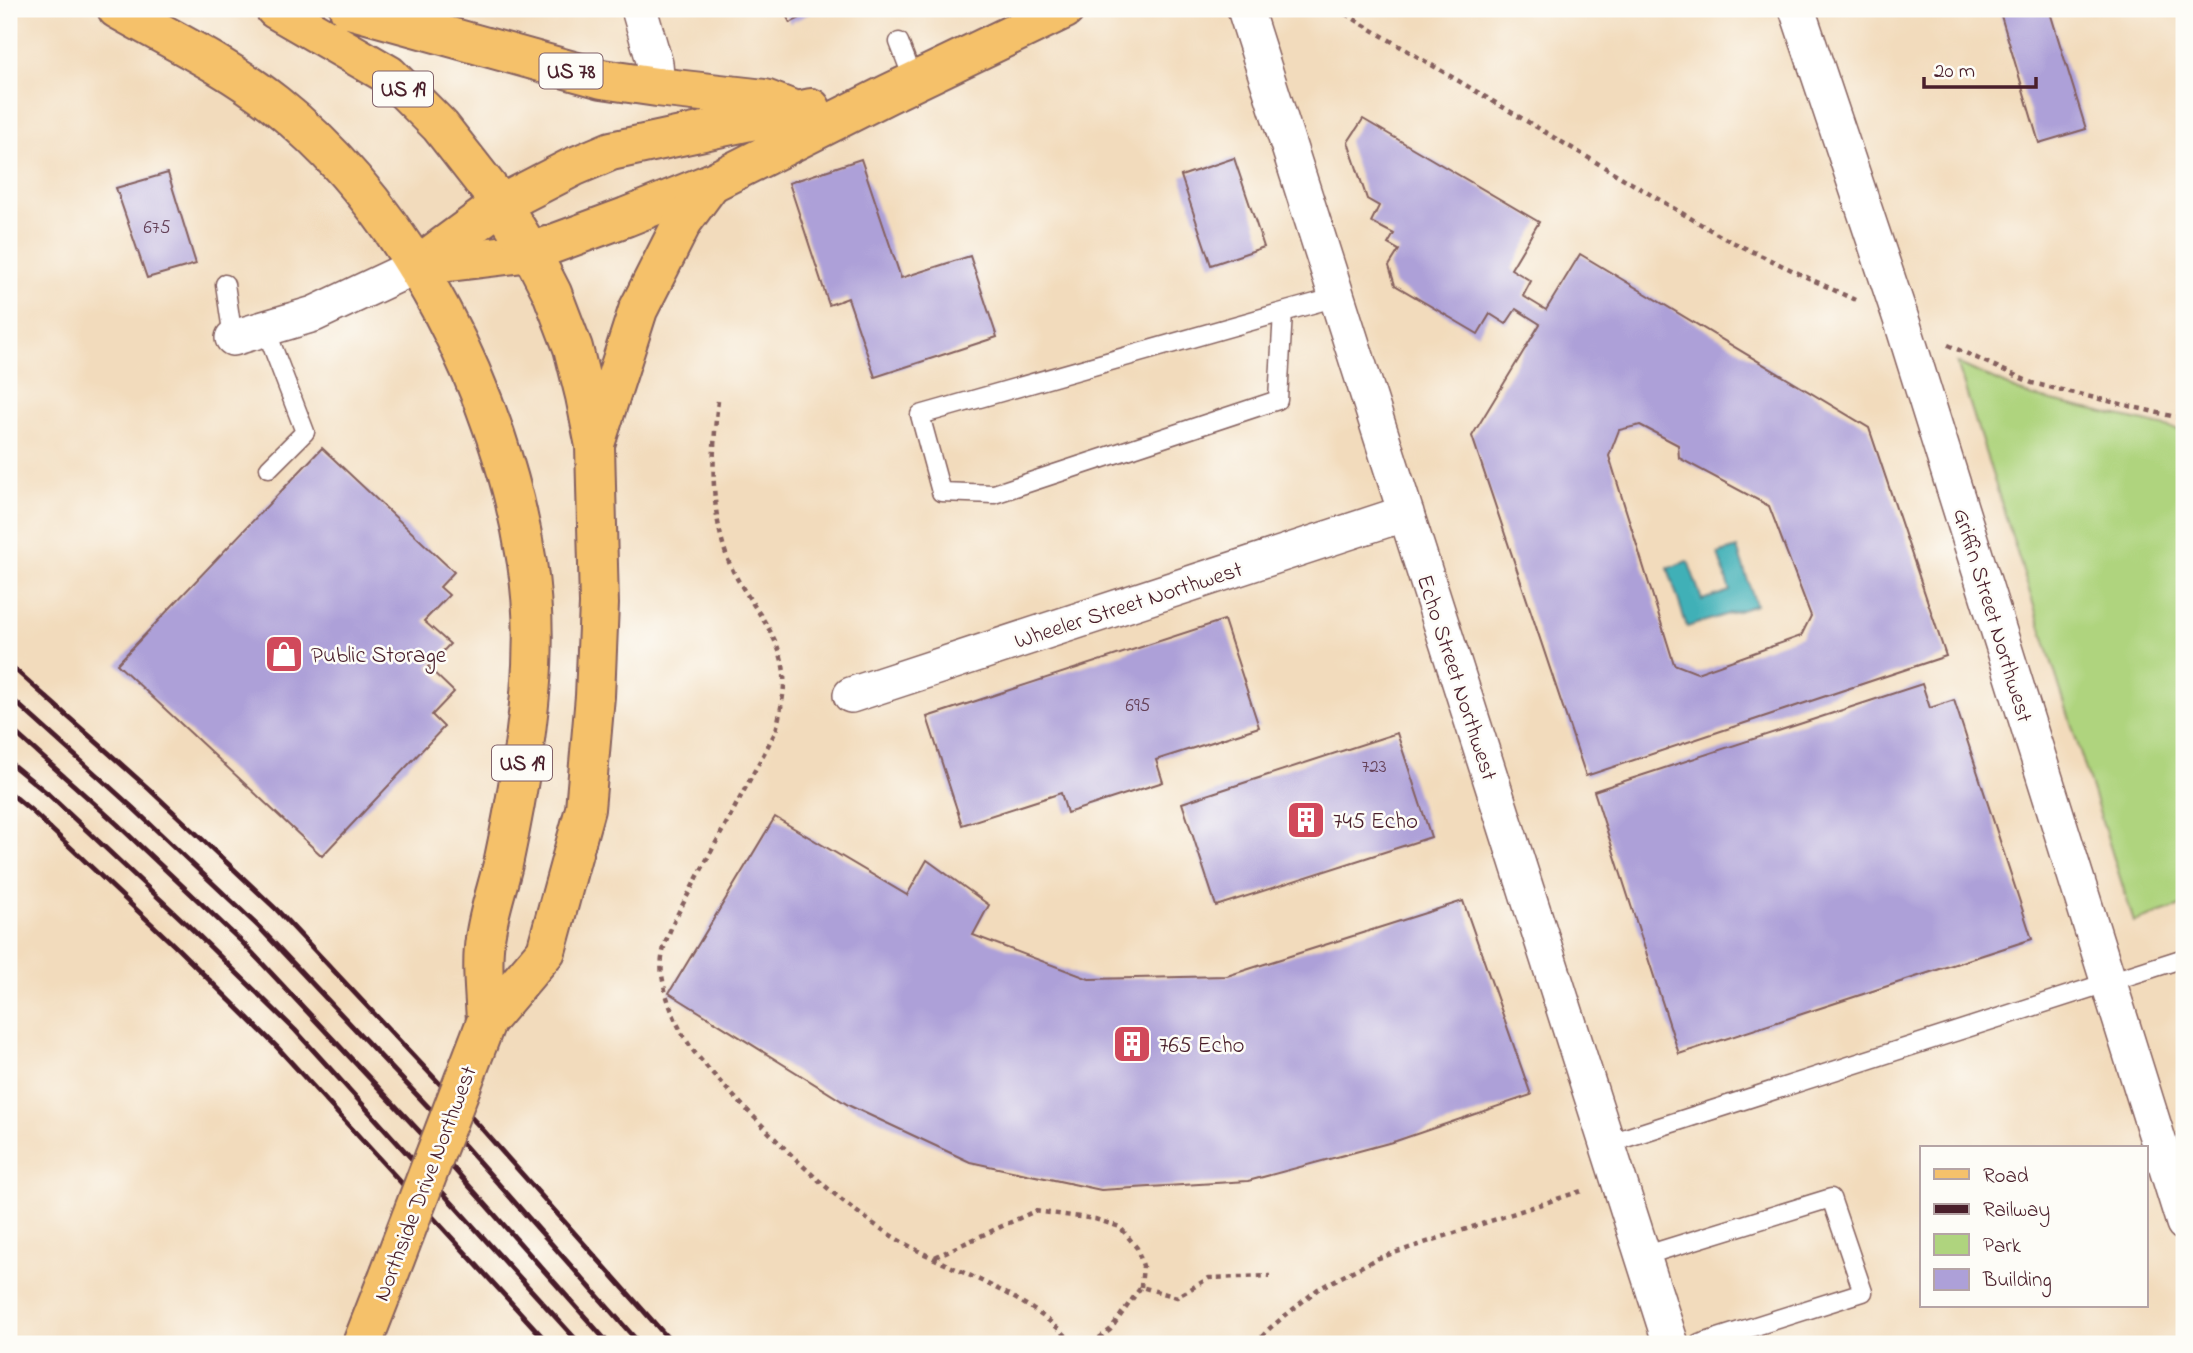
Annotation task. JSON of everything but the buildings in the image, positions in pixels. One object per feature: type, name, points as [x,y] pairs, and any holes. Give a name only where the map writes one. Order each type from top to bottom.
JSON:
[{"type":"main road","name":"Northside Drive Northwest","points":[[117,9],[248,84],[310,134],[347,173],[378,211],[416,266],[455,336],[489,423],[514,502],[528,565],[533,636],[530,694],[520,779],[484,941],[485,1022]]},
{"type":"main road","name":"Northside Drive Northwest","points":[[275,9],[389,75],[440,126],[501,204],[531,252],[552,293],[573,348],[594,446],[598,604],[595,696],[585,809],[546,951],[485,1022],[362,1344]]},
{"type":"main road","name":"US 78","points":[[349,9],[414,25],[577,73],[657,88],[765,99],[796,111]]},
{"type":"main road","points":[[416,266],[531,252],[711,183],[901,87],[1065,9]]},
{"type":"main road","points":[[416,266],[501,204],[611,151],[901,87]]},
{"type":"main road","points":[[594,446],[638,310],[683,221],[711,183]]},
{"type":"street","points":[[639,9],[655,64],[657,88]]},
{"type":"street","name":"Echo Street Northwest","points":[[1245,9],[1671,1344]]},
{"type":"street","name":"Griffin Street Northwest","points":[[1797,9],[1903,324],[2184,1223]]},
{"type":"street","points":[[249,334],[314,314],[416,266]]},
{"type":"street","name":"Wheeler Street Northwest","points":[[851,695],[1406,513]]},
{"type":"lane","points":[[899,42],[901,87]]},
{"type":"lane","points":[[225,284],[249,334],[305,432],[269,468]]},
{"type":"lane","points":[[1283,312],[1278,400],[995,494],[941,492],[920,415],[1283,312],[1337,297]]},
{"type":"lane","points":[[1607,1144],[2184,958]]},
{"type":"lane","points":[[1643,1256],[1831,1198],[1863,1292],[1699,1344]]},
{"type":"path","points":[[1337,9],[1724,238],[1863,304]]},
{"type":"path","points":[[1940,341],[2032,383],[2184,419]]},
{"type":"path","points":[[718,401],[713,445],[714,494],[725,552],[749,599],[774,638],[784,667],[782,704],[776,731],[663,946],[662,975],[673,1013],[694,1051],[737,1100],[828,1189],[898,1239],[1019,1299],[1058,1327],[1074,1344]]},
{"type":"path","points":[[1255,1344],[1270,1328],[1318,1289],[1376,1259],[1585,1190]]},
{"type":"path","points":[[934,1256],[1035,1211],[1095,1219],[1120,1227],[1137,1248],[1143,1266],[1141,1287],[1110,1330],[1091,1344]]},
{"type":"path","points":[[1141,1287],[1177,1297],[1209,1278],[1270,1276]]},
{"type":"green space","points":[[1957,363],[2030,396],[2184,431],[2184,905],[2134,922]]},
{"type":"water","points":[[1737,548],[1756,605],[1687,627],[1668,568],[1688,561],[1702,600],[1730,591],[1718,554]]},
{"type":"railway","points":[[9,664],[149,789],[277,910],[483,1130],[673,1344]]},
{"type":"railway","points":[[9,696],[259,927],[465,1146],[640,1344]]},
{"type":"railway","points":[[9,727],[243,943],[448,1162],[609,1344]]},
{"type":"railway","points":[[9,762],[48,794],[295,1030],[580,1344]]},
{"type":"railway","points":[[9,792],[177,948],[277,1047],[549,1344]]},
{"type":"place","name":"Public Storage","points":[[284,654]]},
{"type":"place","name":"745 Echo","points":[[1306,820]]},
{"type":"place","name":"765 Echo","points":[[1132,1044]]}]
